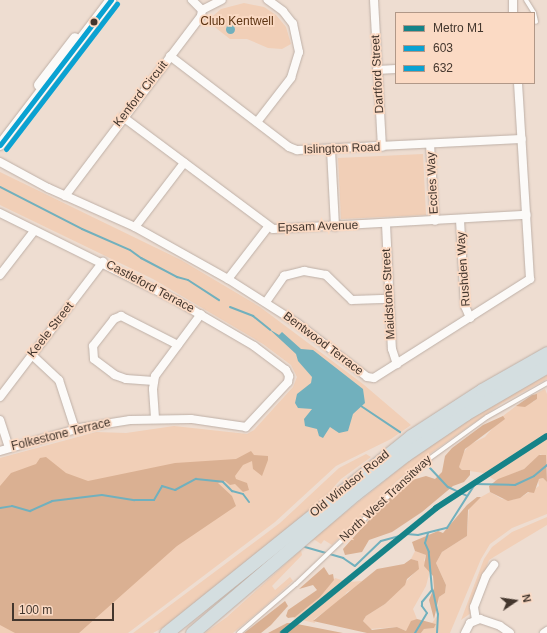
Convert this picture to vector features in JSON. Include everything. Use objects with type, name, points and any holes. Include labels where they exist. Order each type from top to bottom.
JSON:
[{"type":"highway","name":"Old Windsor Road","points":[[166,633],[399,446],[482,390],[547,353]]},
{"type":"highway","name":"Old Windsor Road","points":[[192,633],[355,494],[405,455],[465,414],[547,366]]},
{"type":"street","points":[[0,136],[105,0]]},
{"type":"street","points":[[0,144],[111,0]]},
{"type":"street","points":[[192,0],[202,10],[222,0]]},
{"type":"street","points":[[257,122],[291,78],[298,58],[298,40],[292,24],[283,11],[268,0]]},
{"type":"street","name":"Dartford Street","points":[[374,0],[382,147]]},
{"type":"street","points":[[513,0],[513,12]]},
{"type":"street","name":"Kenford Circuit","points":[[65,196],[123,117],[201,16],[202,10]]},
{"type":"street","name":"Islington Road","points":[[170,56],[294,149],[331,150],[522,140]]},
{"type":"street","points":[[377,70],[395,69]]},
{"type":"street","name":"Bentwood Terrace","points":[[0,162],[65,196],[135,227],[228,279],[266,302],[370,378],[376,377],[530,279],[518,84]]},
{"type":"street","name":"Epsam Avenue","points":[[123,117],[268,227],[278,229],[335,227],[527,215]]},
{"type":"street","name":"Eccles Way","points":[[430,144],[435,221]]},
{"type":"street","points":[[331,150],[335,227]]},
{"type":"street","points":[[135,227],[184,163]]},
{"type":"street","name":"Castleford Terrace","points":[[0,213],[34,231],[103,262],[201,314],[257,349],[286,370],[289,376]]},
{"type":"street","name":"Rushden Way","points":[[460,220],[465,306],[470,318]]},
{"type":"street","name":"Maidstone Street","points":[[386,224],[392,348],[397,364]]},
{"type":"street","points":[[228,279],[268,227]]},
{"type":"street","points":[[0,274],[34,231]]},
{"type":"street","name":"Keele Street","points":[[0,397],[103,262]]},
{"type":"street","points":[[266,302],[284,276],[304,271],[326,276],[352,300],[389,299]]},
{"type":"street","points":[[155,418],[154,382],[158,370],[201,314]]},
{"type":"street","points":[[154,382],[126,379],[115,376],[94,360],[93,346],[114,319],[122,316],[178,345]]},
{"type":"street","points":[[32,356],[59,380],[75,429]]},
{"type":"street","name":"Folkestone Terrace","points":[[0,451],[75,429],[112,422],[155,418],[191,419],[246,427],[288,382],[289,376]]},
{"type":"street","points":[[0,420],[8,448]]},
{"type":"street","points":[[476,620],[474,607],[486,576],[494,565]]},
{"type":"street","points":[[465,633],[468,626],[476,620],[495,624],[510,633]]},
{"type":"lane","points":[[526,0],[533,12]]},
{"type":"lane","points":[[535,18],[536,22]]},
{"type":"lane","name":"North West Transitway","points":[[238,633],[296,584],[401,482],[445,446],[492,414],[547,383]]},
{"type":"green space","name":"Club Kentwell","points":[[244,3],[264,7],[276,15],[286,27],[291,44],[282,49],[268,48],[247,39],[230,39],[207,21],[221,9]]},
{"type":"green space","points":[[423,154],[426,215],[341,219],[338,158]]},
{"type":"green space","points":[[0,172],[181,260],[260,307],[363,384],[411,425],[391,439],[336,466],[275,522],[128,633],[0,633],[0,458],[96,432],[126,433],[174,426],[247,434],[254,430],[293,387],[297,377],[291,365],[263,344],[153,279],[0,205]]},
{"type":"green space","points":[[547,375],[547,379],[501,404],[424,458],[397,481],[332,545],[324,540],[321,544],[315,540],[310,541],[428,446],[471,417]]},
{"type":"green space","points":[[545,389],[547,394],[547,468],[541,454],[524,469],[496,481],[484,473],[462,470],[459,467],[460,458],[469,445],[485,437],[503,416],[516,406],[533,402],[537,399],[535,394]]},
{"type":"green space","points":[[366,454],[371,457],[341,479],[322,500],[164,627],[153,633],[133,633],[280,523],[339,468]]},
{"type":"green space","points":[[543,478],[547,482],[547,514],[512,528],[490,544],[481,559],[450,633],[421,633],[424,629],[434,628],[436,624],[432,623],[437,616],[439,597],[445,593],[446,585],[436,563],[442,552],[467,536],[469,508],[481,497],[490,492],[502,499],[512,500],[523,496],[539,486],[538,480]]},
{"type":"green space","points":[[547,517],[547,525],[489,560],[471,613],[461,620],[484,559],[492,547],[512,532]]},
{"type":"green space","points":[[301,550],[302,555],[272,586],[275,590],[290,577],[293,581],[262,609],[233,633],[205,633],[227,617]]},
{"type":"green space","points":[[415,551],[426,555],[424,560],[430,571],[426,586],[413,609],[417,619],[406,631],[397,627],[370,629],[363,621],[366,616],[385,604],[417,570],[418,561],[411,559]]},
{"type":"green space","points":[[335,578],[348,582],[362,581],[355,588],[347,592],[340,601],[314,619],[315,623],[293,618],[320,597]]},
{"type":"shaded area","points":[[537,394],[537,399],[525,407],[516,406],[532,395]]},
{"type":"shaded area","points":[[503,416],[505,419],[465,449],[459,467],[462,470],[470,470],[470,475],[464,482],[453,486],[422,512],[392,532],[369,540],[362,552],[345,555],[343,549],[389,498],[412,480],[426,476],[435,479],[442,472],[445,456],[452,448],[483,425]]},
{"type":"shaded area","points":[[251,451],[254,455],[268,456],[268,460],[262,476],[253,469],[252,461],[243,465],[235,476],[236,479],[247,483],[249,490],[243,492],[235,484],[230,485],[225,481],[218,483],[232,496],[236,506],[177,546],[79,633],[15,633],[0,625],[0,486],[11,473],[36,464],[40,458],[46,457],[66,473],[88,481],[175,463],[236,459]]},
{"type":"shaded area","points":[[539,455],[546,455],[547,482],[543,478],[539,479],[534,493],[528,492],[520,498],[508,501],[490,492],[489,486],[498,479],[524,469]]},
{"type":"shaded area","points":[[477,497],[481,497],[468,510],[467,536],[442,552],[436,563],[446,585],[445,593],[439,597],[434,619],[429,600],[434,588],[433,576],[424,566],[426,555],[415,551],[412,542],[438,531],[443,533],[467,505]]},
{"type":"shaded area","points":[[411,559],[418,561],[419,569],[407,579],[405,585],[385,604],[366,616],[363,621],[372,630],[397,627],[406,631],[411,621],[417,619],[436,624],[434,628],[424,629],[421,633],[367,633],[313,621],[377,569],[404,564]]},
{"type":"shaded area","points":[[324,567],[329,575],[333,574],[334,580],[320,597],[295,617],[288,618],[286,616],[288,610],[317,590],[313,585],[299,589]]},
{"type":"shaded area","points":[[285,601],[288,606],[271,625],[261,633],[244,633]]},
{"type":"shaded area","points":[[287,623],[292,623],[343,633],[268,633]]},
{"type":"water","points":[[230,24],[235,29],[230,34],[225,29]]},
{"type":"water","points":[[269,329],[279,335],[282,332],[301,349],[313,350],[363,389],[365,403],[353,414],[348,431],[339,433],[330,427],[323,438],[319,436],[317,429],[305,426],[304,419],[312,409],[298,408],[295,403],[297,394],[311,383],[312,377],[298,361],[296,354]]},
{"type":"waterway","points":[[0,187],[82,229],[130,250],[141,258],[177,277],[188,280],[219,300]]},
{"type":"waterway","points":[[230,307],[253,316],[270,330]]},
{"type":"waterway","points":[[361,406],[400,432]]},
{"type":"waterway","points":[[305,547],[343,558],[355,566],[381,541],[407,534],[418,535],[447,528],[475,484],[515,485],[534,476],[547,465]]},
{"type":"waterway","points":[[430,468],[448,487],[467,496]]},
{"type":"waterway","points":[[0,508],[12,506],[30,511],[52,501],[102,495],[135,500],[154,500],[162,486],[175,490],[196,479],[223,482],[232,491],[243,494],[249,502]]},
{"type":"waterway","points":[[415,633],[427,613],[422,606],[422,602],[432,590],[429,552],[425,543],[428,533]]},
{"type":"waterway","points":[[433,591],[438,614],[437,633]]},
{"type":"metro line","name":"M1","points":[[283,633],[436,508],[547,436]]},
{"type":"transit line","name":"603","points":[[0,145],[111,0]]},
{"type":"transit line","name":"632","points":[[6,149],[117,4]]}]
